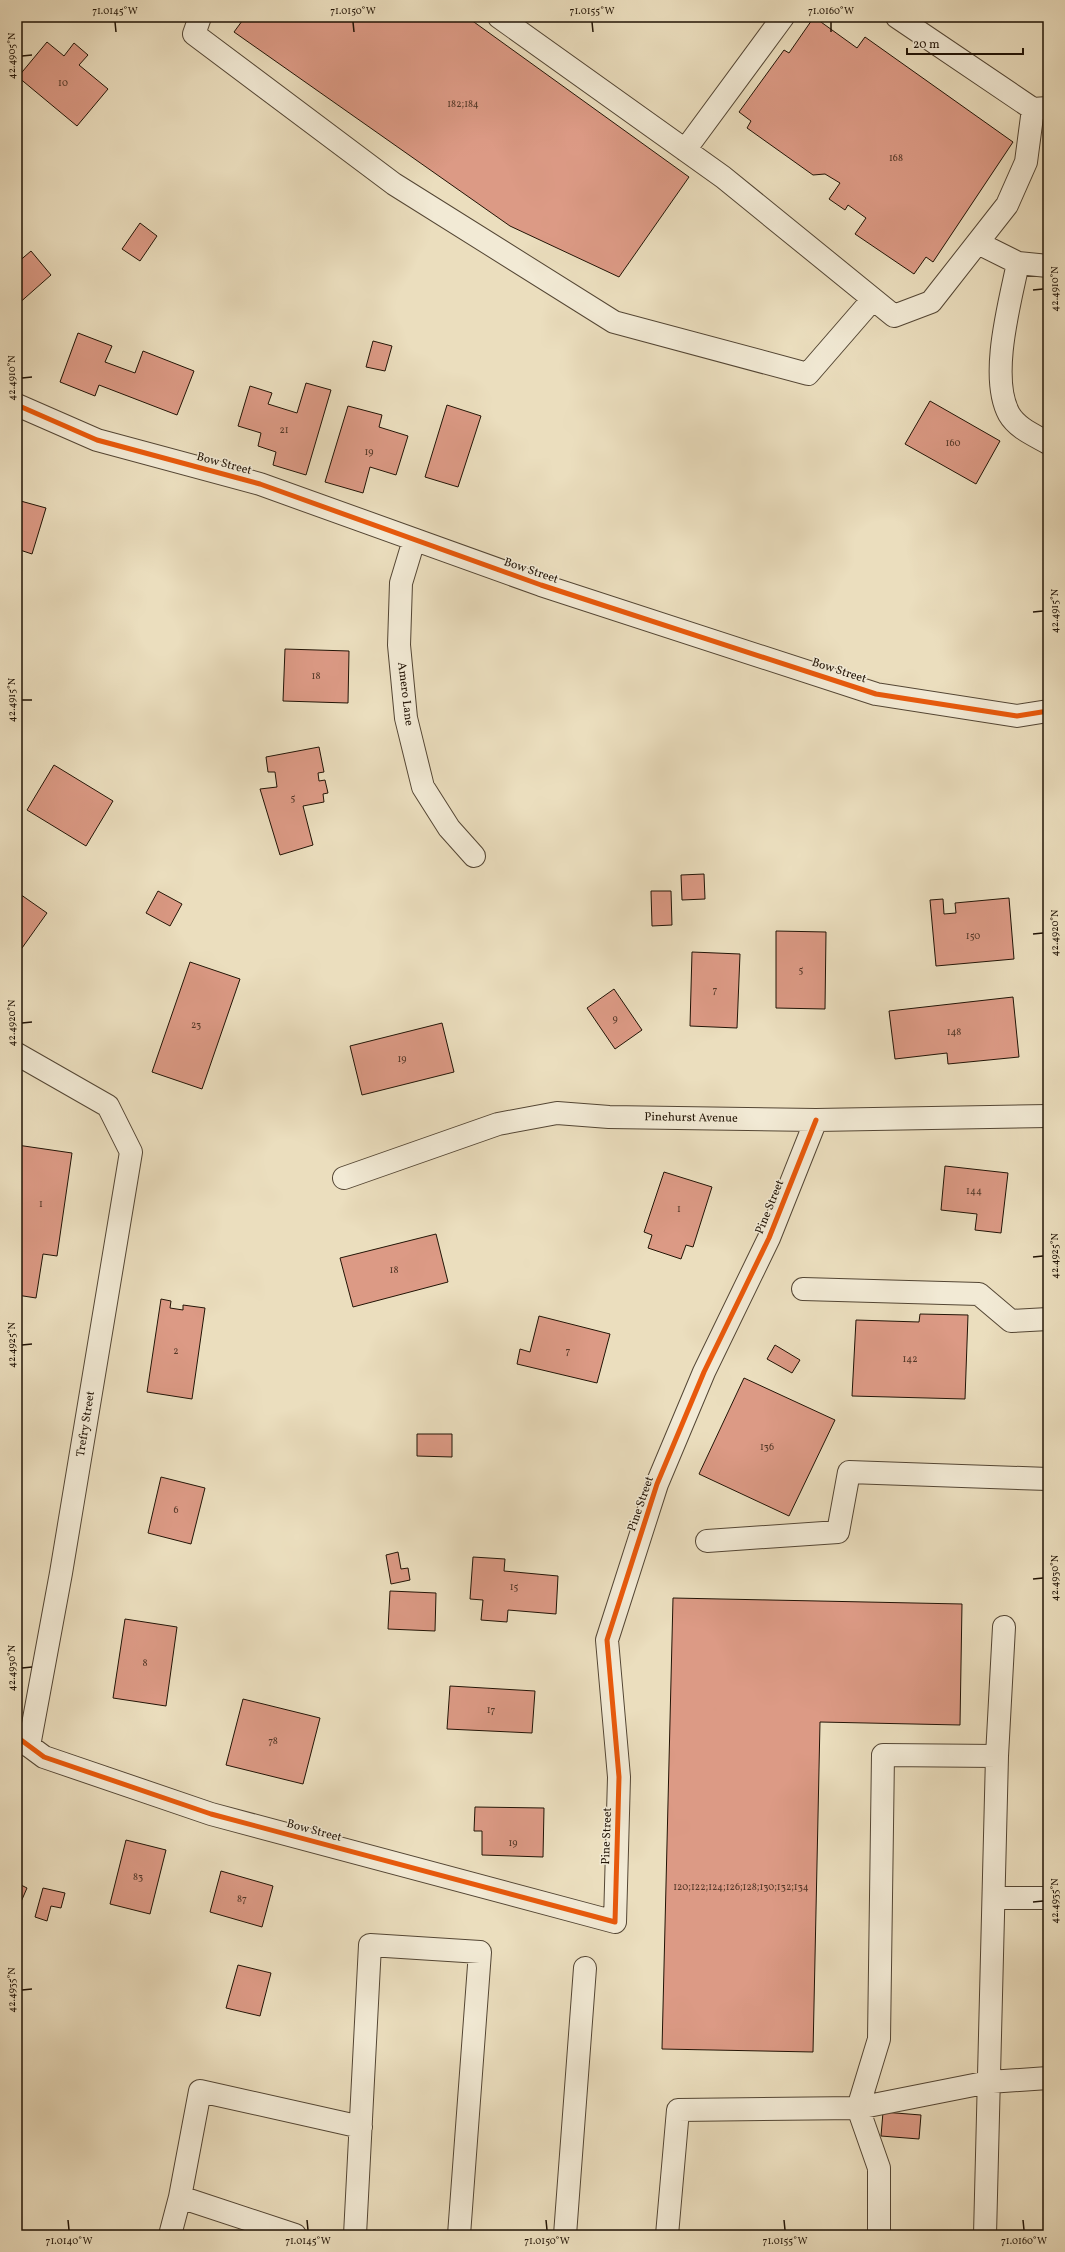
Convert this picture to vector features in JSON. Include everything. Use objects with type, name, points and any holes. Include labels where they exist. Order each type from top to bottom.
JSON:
[{"type":"street","points":[[200,17],[194,34],[394,184],[614,322],[808,374],[873,299]]},
{"type":"street","points":[[499,17],[723,177],[894,316],[931,302],[1006,205],[1026,162],[1041,109],[897,17]]},
{"type":"street","points":[[685,150],[783,17]]},
{"type":"street","points":[[978,243],[1018,263],[1048,266]]},
{"type":"street","points":[[1018,263],[1001,346],[1002,393],[1009,414],[1023,429],[1048,443]]},
{"type":"street","name":"Bow Street","points":[[17,405],[97,440],[260,484],[541,585],[876,694],[1017,716],[1048,711]]},
{"type":"street","name":"Amero Lane","points":[[414,540],[401,590],[399,645],[406,718],[423,787],[449,828],[474,856]]},
{"type":"street","name":"Trefry Street","points":[[17,1054],[108,1106],[131,1152],[61,1573],[23,1741]]},
{"type":"street","name":"Pinehurst Avenue","points":[[344,1178],[498,1124],[557,1113],[609,1117],[816,1120],[1048,1116]]},
{"type":"street","name":"Pine Street","points":[[615,1922],[619,1777],[607,1640],[657,1484],[704,1372],[769,1238],[816,1120]]},
{"type":"street","points":[[803,1288],[979,1294],[1012,1321],[1048,1319]]},
{"type":"street","points":[[707,1541],[838,1532],[849,1472],[1048,1479]]},
{"type":"street","points":[[985,2235],[997,1756],[1004,1627]]},
{"type":"street","name":"Bow Street","points":[[23,1741],[44,1757],[211,1814],[615,1922]]},
{"type":"street","points":[[879,2235],[879,2168],[858,2108],[879,2039],[883,1755],[997,1756]]},
{"type":"street","points":[[994,1898],[1048,1898]]},
{"type":"street","points":[[355,2235],[370,1946],[480,1952],[459,2235]]},
{"type":"street","points":[[565,2235],[585,1968]]},
{"type":"street","points":[[667,2235],[678,2110],[858,2108],[989,2082],[1048,2078]]},
{"type":"street","points":[[170,2235],[180,2197],[200,2091],[360,2128]]},
{"type":"street","points":[[180,2197],[295,2235]]},
{"type":"building","points":[[245,17],[467,17],[689,177],[619,277],[510,226],[234,32]]},
{"type":"building","points":[[814,17],[857,48],[865,37],[1013,142],[933,262],[926,257],[914,274],[855,234],[866,218],[848,205],[845,210],[829,199],[840,183],[825,174],[813,175],[747,128],[751,121],[739,112],[784,50],[789,53]]},
{"type":"building","points":[[47,42],[64,56],[74,43],[88,55],[79,65],[108,89],[77,126],[18,77]]},
{"type":"building","points":[[140,223],[157,236],[140,261],[122,249]]},
{"type":"building","points":[[31,251],[51,275],[17,305],[17,263]]},
{"type":"building","points":[[78,333],[112,346],[105,362],[135,373],[143,351],[194,371],[177,415],[99,385],[95,396],[60,382]]},
{"type":"building","points":[[373,341],[392,346],[385,371],[366,367]]},
{"type":"building","points":[[306,383],[331,390],[306,475],[273,465],[276,452],[258,446],[261,433],[238,426],[250,386],[272,393],[268,404],[297,413]]},
{"type":"building","points":[[930,401],[1000,441],[976,484],[905,444]]},
{"type":"building","points":[[447,405],[481,416],[458,487],[425,477]]},
{"type":"building","points":[[348,406],[382,415],[379,427],[408,436],[396,475],[370,467],[363,493],[325,482]]},
{"type":"building","points":[[17,500],[46,508],[32,554],[17,549]]},
{"type":"building","points":[[285,649],[349,651],[348,703],[283,701]]},
{"type":"building","points":[[319,747],[324,772],[318,773],[319,781],[325,780],[328,793],[323,794],[324,802],[303,806],[313,845],[280,855],[260,789],[277,787],[275,772],[268,772],[266,757]]},
{"type":"building","points":[[54,765],[113,801],[86,846],[27,810]]},
{"type":"building","points":[[704,874],[705,899],[682,900],[681,875]]},
{"type":"building","points":[[158,891],[182,904],[170,926],[146,913]]},
{"type":"building","points":[[651,891],[671,891],[672,925],[652,926]]},
{"type":"building","points":[[17,892],[47,913],[17,955]]},
{"type":"building","points":[[1009,898],[1014,959],[936,966],[930,900],[943,899],[944,914],[956,913],[955,903]]},
{"type":"building","points":[[776,931],[826,932],[825,1009],[776,1008]]},
{"type":"building","points":[[692,952],[740,954],[737,1028],[690,1026]]},
{"type":"building","points":[[190,962],[240,979],[202,1089],[152,1072]]},
{"type":"building","points":[[614,989],[642,1030],[615,1049],[587,1008]]},
{"type":"building","points":[[1013,997],[1019,1057],[948,1064],[947,1053],[895,1059],[889,1011]]},
{"type":"building","points":[[442,1023],[454,1072],[362,1095],[350,1046]]},
{"type":"building","points":[[17,1145],[72,1153],[57,1256],[43,1254],[36,1298],[17,1295]]},
{"type":"building","points":[[945,1166],[1008,1173],[1001,1233],[975,1230],[977,1214],[941,1210]]},
{"type":"building","points":[[664,1172],[712,1187],[693,1247],[686,1245],[681,1259],[648,1248],[652,1235],[644,1232]]},
{"type":"building","points":[[436,1234],[448,1282],[353,1307],[340,1258]]},
{"type":"building","points":[[161,1299],[171,1301],[170,1308],[183,1310],[183,1305],[205,1308],[192,1399],[147,1392]]},
{"type":"building","points":[[920,1314],[968,1315],[965,1399],[852,1396],[856,1320],[919,1322]]},
{"type":"building","points":[[539,1316],[610,1334],[597,1383],[517,1364],[520,1349],[530,1352]]},
{"type":"building","points":[[775,1345],[800,1360],[792,1373],[767,1359]]},
{"type":"building","points":[[744,1378],[835,1420],[789,1516],[699,1474]]},
{"type":"building","points":[[417,1434],[452,1434],[452,1457],[417,1456]]},
{"type":"building","points":[[161,1477],[205,1488],[191,1544],[148,1533]]},
{"type":"building","points":[[398,1552],[401,1569],[408,1568],[410,1580],[391,1584],[386,1555]]},
{"type":"building","points":[[473,1557],[505,1559],[504,1571],[558,1576],[556,1614],[508,1610],[507,1622],[481,1620],[483,1600],[470,1599]]},
{"type":"building","points":[[390,1591],[436,1593],[435,1631],[388,1629]]},
{"type":"building","points":[[673,1598],[962,1604],[960,1725],[820,1722],[813,2052],[662,2049]]},
{"type":"building","points":[[125,1619],[177,1627],[166,1706],[113,1698]]},
{"type":"building","points":[[450,1686],[535,1691],[532,1733],[447,1729]]},
{"type":"building","points":[[243,1699],[320,1718],[303,1784],[226,1765]]},
{"type":"building","points":[[475,1807],[544,1808],[543,1857],[482,1855],[482,1831],[474,1831]]},
{"type":"building","points":[[126,1840],[166,1850],[150,1914],[110,1904]]},
{"type":"building","points":[[221,1871],[273,1886],[262,1927],[210,1912]]},
{"type":"building","points":[[17,1883],[27,1888],[17,1911]]},
{"type":"building","points":[[43,1888],[65,1893],[61,1908],[51,1906],[47,1921],[35,1917]]},
{"type":"building","points":[[238,1965],[271,1973],[260,2016],[226,2008]]},
{"type":"building","points":[[883,2112],[921,2115],[919,2139],[881,2136]]},
{"type":"cycle path","points":[[17,405],[97,440],[260,484],[541,585],[876,694],[1017,716],[1048,711]]},
{"type":"cycle path","points":[[17,1737],[44,1757],[211,1814],[615,1922],[619,1777],[607,1640],[657,1484],[704,1372],[769,1238],[816,1120]]}]
